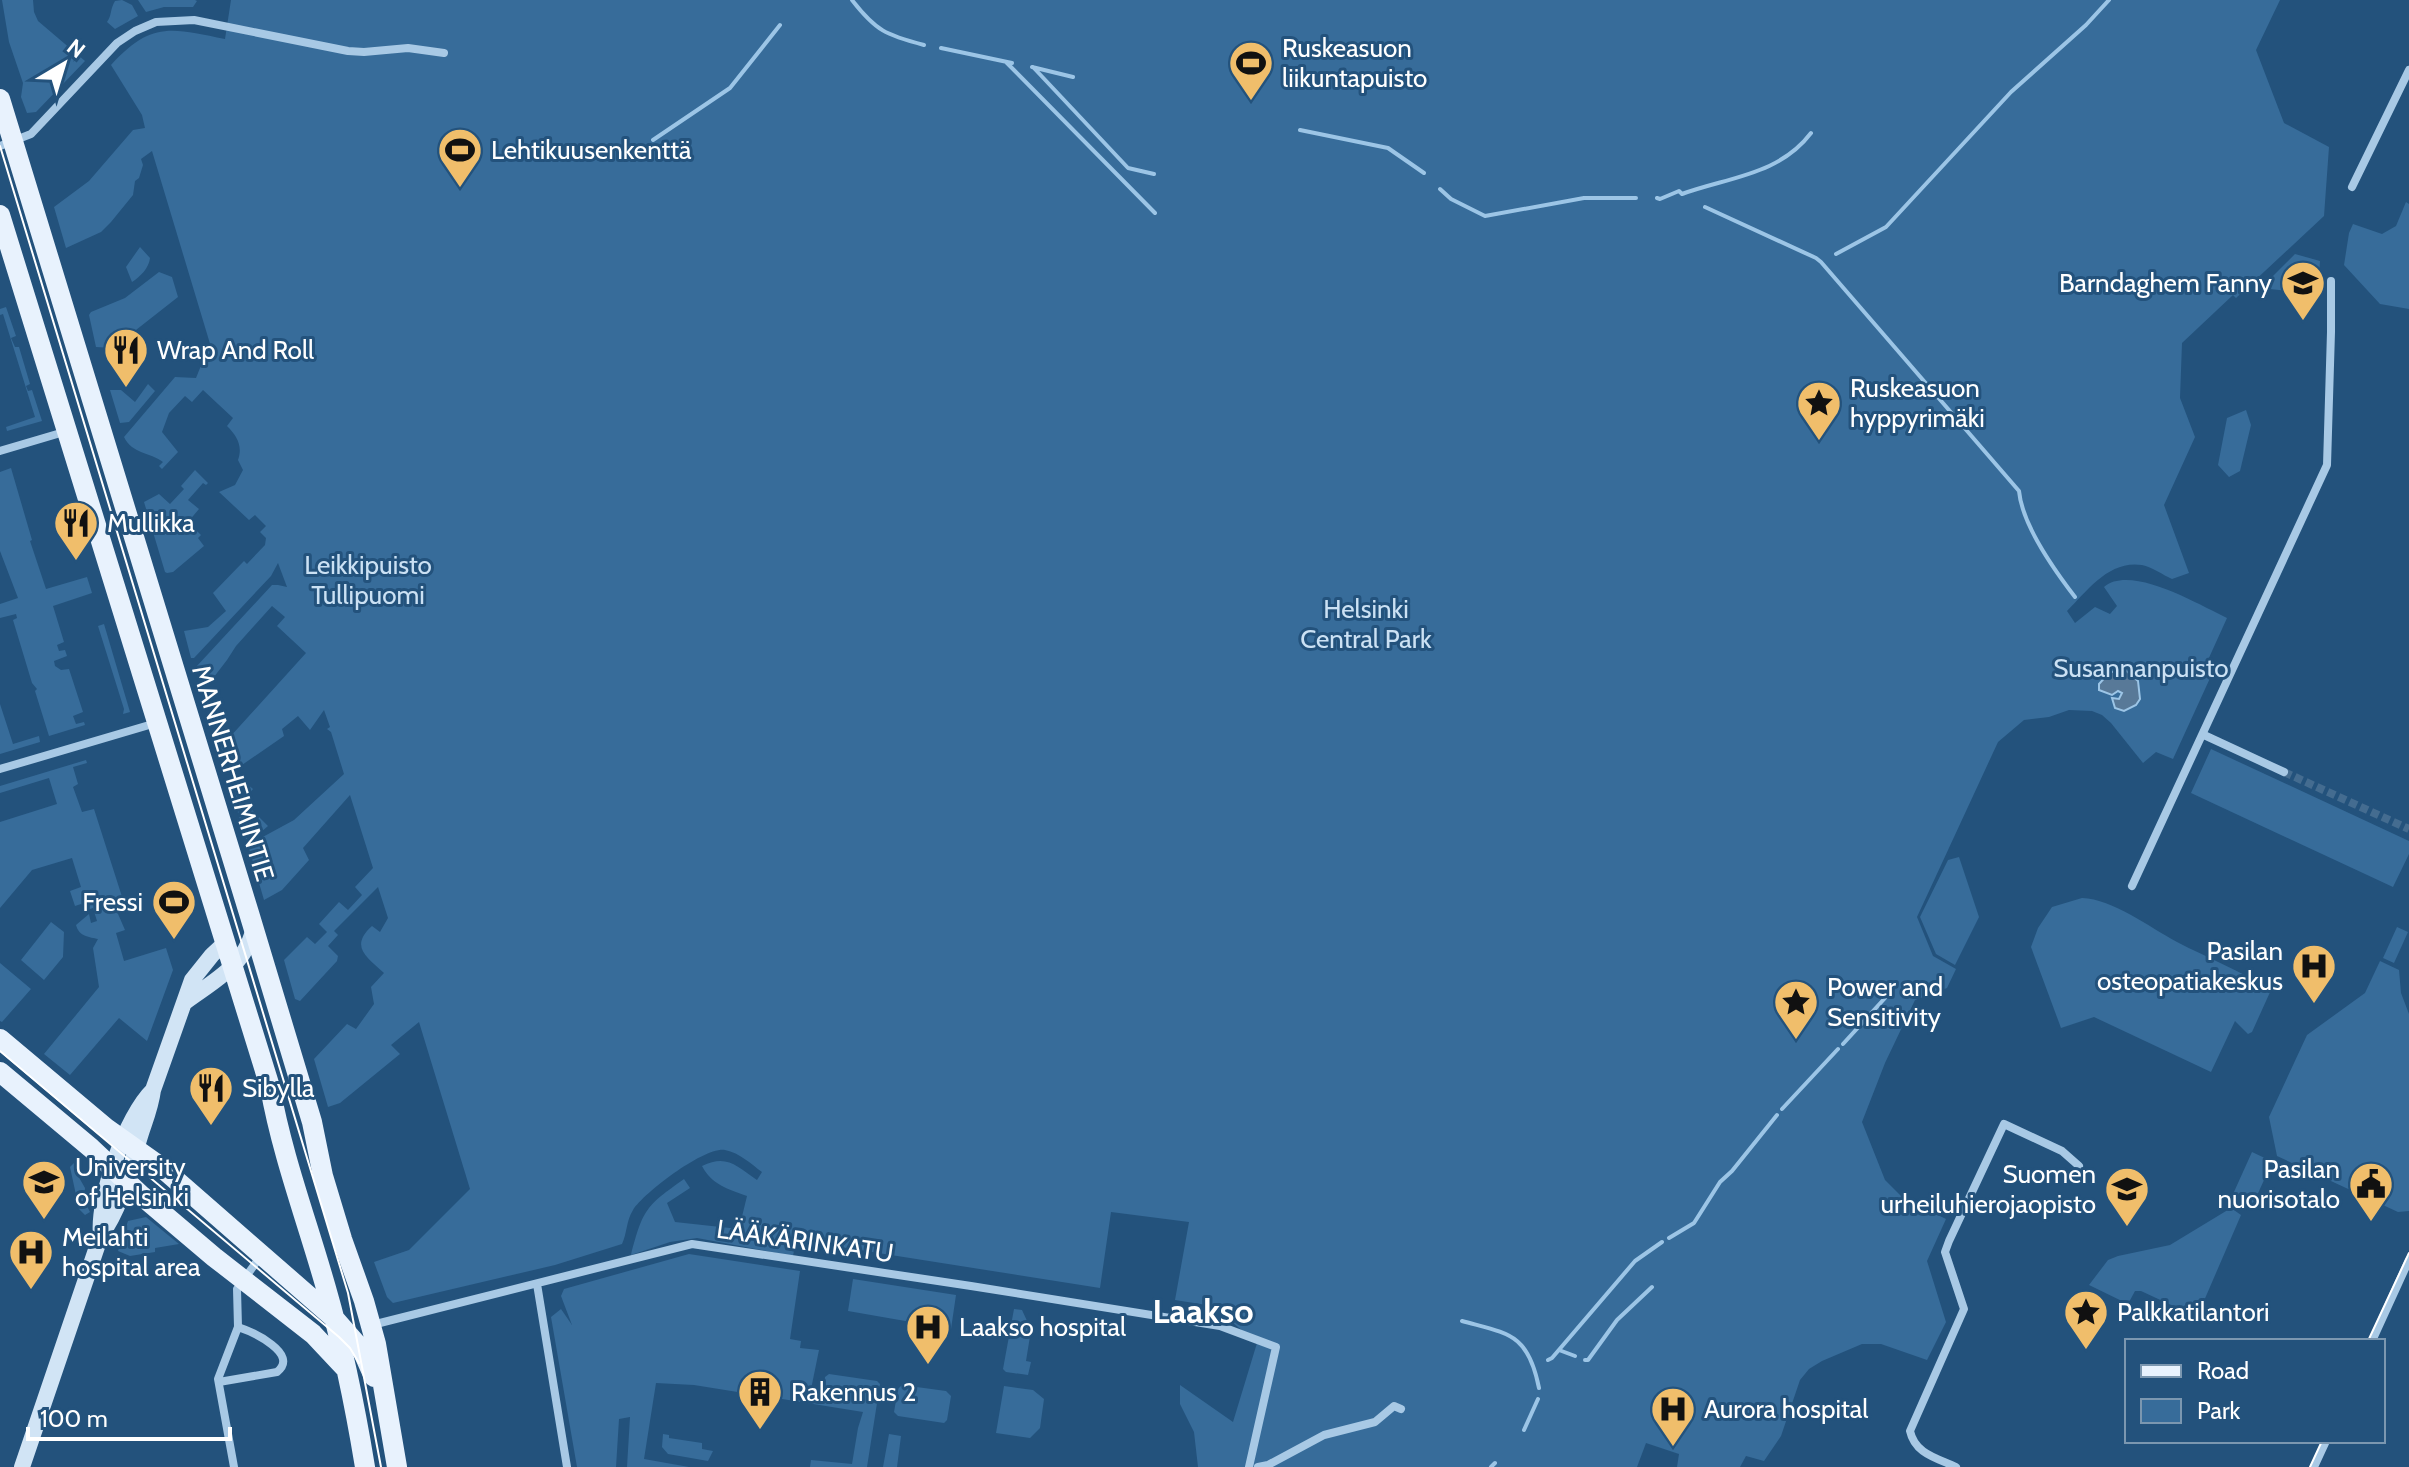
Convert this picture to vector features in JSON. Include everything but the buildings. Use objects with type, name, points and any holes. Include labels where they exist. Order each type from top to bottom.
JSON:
[{"type":"main road","name":"MANNERHEIMINTIE","points":[[0,99],[7,144],[162,625],[312,1122],[323,1176],[345,1250],[371,1325],[397,1467]]},
{"type":"main road","points":[[0,215],[270,1087],[279,1131],[349,1374],[365,1467]]},
{"type":"main road","points":[[184,1004],[234,967],[249,948],[253,932]]},
{"type":"main road","points":[[22,1467],[101,1235],[116,1209],[120,1174],[129,1146],[151,1107],[153,1090],[192,980],[226,942]]},
{"type":"main road","points":[[0,1039],[129,1146],[151,1159],[334,1318],[362,1350],[385,1402]]},
{"type":"main road","points":[[0,1072],[242,1280],[324,1344],[349,1374]]},
{"type":"street","points":[[7,144],[31,134],[117,43],[156,22],[194,20],[348,51],[408,48],[444,53]]},
{"type":"street","points":[[2352,187],[2409,70]]},
{"type":"street","points":[[2132,886],[2327,465],[2331,281]]},
{"type":"street","points":[[0,451],[66,431]]},
{"type":"street","points":[[0,769],[157,723]]},
{"type":"street","points":[[2204,735],[2284,772]]},
{"type":"street","points":[[1956,1467],[1920,1450],[1910,1431],[1964,1309],[1945,1252],[2004,1124],[2062,1151],[2079,1166]]},
{"type":"street","name":"LÄÄKÄRINKATU","points":[[371,1325],[692,1244],[1220,1326],[1276,1347],[1249,1467]]},
{"type":"street","points":[[234,1467],[219,1374],[238,1327],[237,1289],[261,1256]]},
{"type":"street","points":[[2373,1339],[2409,1260]]},
{"type":"street","points":[[537,1284],[567,1467]]},
{"type":"street","points":[[219,1382],[277,1372],[283,1368],[281,1353],[259,1336],[238,1327]]},
{"type":"street","points":[[1258,1467],[1268,1465],[1324,1435],[1375,1422],[1394,1406],[1401,1409]]},
{"type":"street","points":[[2314,1467],[2325,1443]]},
{"type":"green space","points":[[2,0],[33,0],[38,21],[85,61],[36,112],[27,113],[21,97],[23,83],[9,42]]},
{"type":"green space","points":[[122,0],[132,5],[138,16],[115,29],[107,22],[115,1]]},
{"type":"green space","points":[[138,0],[197,1],[193,7],[164,7],[146,12]]},
{"type":"green space","name":"Helsinki Central Park","points":[[231,0],[2280,0],[2256,50],[2284,123],[2329,147],[2324,216],[2236,298],[2233,295],[2182,343],[2180,398],[2195,437],[2164,505],[2189,573],[2172,579],[2142,565],[2119,567],[2100,578],[2067,611],[2075,623],[2095,607],[2110,614],[2117,606],[2104,587],[2116,581],[2147,583],[2183,596],[2227,618],[2203,671],[2211,676],[2173,759],[2156,752],[2143,763],[2111,723],[2092,711],[2069,710],[2049,717],[2024,720],[1998,742],[1917,917],[1933,956],[1956,969],[1947,988],[1915,1000],[1885,1063],[1862,1122],[1885,1180],[1903,1198],[1946,1219],[1927,1261],[1946,1322],[1927,1360],[1881,1344],[1862,1344],[1822,1361],[1809,1369],[1800,1380],[1781,1436],[1764,1461],[1746,1456],[1740,1467],[1677,1467],[1679,1454],[1646,1443],[1637,1467],[1198,1467],[1194,1432],[1180,1404],[1180,1385],[1233,1422],[1257,1343],[1213,1306],[1175,1300],[1189,1222],[1111,1212],[1100,1288],[796,1240],[793,1256],[697,1238],[670,1242],[631,1255],[648,1210],[684,1179],[690,1188],[667,1203],[675,1222],[739,1229],[747,1196],[716,1182],[702,1166],[725,1161],[757,1180],[762,1172],[740,1156],[725,1150],[690,1163],[649,1193],[633,1210],[622,1244],[555,1265],[393,1303],[387,1297],[374,1262],[409,1250],[470,1189],[419,1022],[391,1045],[400,1054],[340,1103],[328,1107],[314,1059],[347,1024],[356,1029],[374,1004],[371,987],[384,973],[367,957],[361,946],[365,933],[372,926],[380,932],[388,918],[378,887],[334,931],[338,935],[328,946],[338,956],[337,961],[300,1001],[295,999],[284,960],[307,937],[315,944],[327,932],[319,924],[339,902],[348,910],[362,895],[355,887],[373,868],[350,795],[303,848],[309,860],[282,890],[264,900],[248,845],[294,820],[344,774],[331,732],[327,729],[330,727],[324,710],[310,730],[298,716],[282,729],[284,736],[226,773],[219,749],[306,653],[277,626],[285,617],[272,606],[236,646],[207,686],[200,683],[196,667],[272,585],[287,587],[278,563],[271,576],[191,658],[184,631],[208,627],[226,611],[213,593],[244,561],[247,564],[265,545],[266,538],[260,532],[266,526],[255,515],[249,520],[219,492],[235,485],[243,470],[238,460],[236,437],[227,426],[233,418],[203,390],[192,402],[185,396],[169,413],[162,432],[178,452],[162,469],[159,466],[163,462],[136,450],[124,437],[175,377],[196,378],[211,347],[152,151],[141,159],[143,165],[135,181],[133,195],[101,232],[66,248],[54,207],[89,181],[133,130],[145,128],[142,115],[111,65],[138,41],[163,31],[190,32],[225,39]]},
{"type":"green space","points":[[2406,202],[2409,204],[2409,309],[2380,304],[2344,265],[2353,224],[2382,234],[2396,226]]},
{"type":"green space","points":[[140,247],[150,258],[144,272],[132,282],[126,267]]},
{"type":"green space","points":[[2295,254],[2320,261],[2318,294],[2270,289],[2267,282]]},
{"type":"green space","points":[[159,272],[172,277],[178,297],[113,348],[96,347],[89,315],[91,312],[125,298]]},
{"type":"green space","points":[[6,307],[16,336],[11,338],[15,347],[19,347],[30,384],[26,386],[28,391],[32,390],[42,421],[7,431],[6,427],[35,417],[3,314],[0,315],[0,309]]},
{"type":"green space","points":[[148,384],[155,391],[129,422],[120,423],[110,390],[121,390],[135,402]]},
{"type":"green space","points":[[2246,410],[2251,425],[2240,471],[2229,477],[2218,465],[2227,418]]},
{"type":"green space","points":[[11,468],[46,589],[87,577],[92,593],[53,606],[64,642],[57,645],[59,651],[65,650],[67,656],[54,661],[55,666],[61,670],[69,669],[83,712],[73,716],[76,724],[84,722],[85,725],[49,736],[35,691],[37,689],[32,683],[13,620],[17,618],[16,614],[0,618],[0,604],[18,598],[0,551],[0,472]]},
{"type":"green space","points":[[195,470],[208,483],[203,483],[188,500],[199,509],[188,522],[201,535],[198,538],[204,546],[173,572],[167,573],[144,502],[159,494],[170,504]]},
{"type":"green space","points":[[104,624],[130,712],[123,714],[98,626]]},
{"type":"green space","points":[[0,704],[13,744],[39,736],[40,742],[0,754]]},
{"type":"green space","points":[[2211,749],[2409,841],[2409,854],[2393,887],[2191,793]]},
{"type":"green space","points":[[86,760],[87,763],[73,767],[78,784],[73,787],[82,812],[94,809],[124,903],[115,907],[125,930],[116,933],[124,961],[166,948],[173,970],[147,1041],[119,1018],[70,1075],[44,1054],[99,987],[93,948],[98,939],[82,934],[76,925],[89,914],[91,923],[97,921],[93,908],[87,910],[81,904],[75,906],[70,891],[81,887],[72,858],[32,870],[0,908],[0,822],[57,804],[49,778],[0,793],[0,786]]},
{"type":"green space","points":[[239,777],[253,789],[243,801],[268,826],[246,839],[229,783]]},
{"type":"green space","points":[[1959,857],[1979,917],[1955,965],[1936,954],[1920,917],[1948,860]]},
{"type":"green space","points":[[2082,898],[2118,908],[2271,990],[2252,1032],[2248,1034],[2235,1021],[2211,1072],[2094,1017],[2061,1028],[2031,947],[2038,928],[2052,907]]},
{"type":"green space","points":[[51,922],[64,932],[63,957],[44,980],[21,960]]},
{"type":"green space","points":[[2397,927],[2408,932],[2394,963],[2383,958]]},
{"type":"green space","points":[[2380,961],[2399,970],[2401,993],[2409,1014],[2409,1211],[2398,1212],[2277,1156],[2269,1117],[2307,1035],[2365,993]]},
{"type":"green space","points":[[0,963],[31,989],[2,1022],[0,1021]]},
{"type":"green space","points":[[2252,1152],[2269,1160],[2270,1167],[2254,1202],[2248,1205],[2229,1203]]},
{"type":"green space","points":[[74,1163],[85,1188],[84,1200],[90,1212],[85,1215],[79,1209],[70,1167]]},
{"type":"green space","points":[[2231,1208],[2241,1215],[2197,1317],[2141,1291],[2135,1291],[2128,1304],[2089,1285],[2108,1260],[2170,1245]]},
{"type":"green space","points":[[146,1217],[179,1244],[130,1256],[118,1251],[128,1221]]},
{"type":"green space","points":[[689,1254],[800,1271],[790,1339],[801,1341],[800,1348],[819,1350],[809,1399],[821,1400],[825,1377],[829,1374],[880,1384],[867,1467],[810,1467],[811,1460],[852,1464],[863,1412],[694,1385],[656,1383],[644,1459],[689,1467],[627,1467],[630,1417],[619,1419],[616,1467],[577,1467],[551,1317],[561,1309],[572,1325],[561,1296],[564,1289]]},
{"type":"green space","points":[[853,1279],[956,1295],[951,1329],[848,1311]]},
{"type":"green space","points":[[1014,1309],[1022,1310],[1028,1323],[1032,1324],[1026,1361],[1031,1362],[1028,1375],[1003,1369]]},
{"type":"green space","points":[[902,1385],[946,1391],[951,1396],[947,1420],[944,1423],[898,1416],[894,1412],[898,1389]]},
{"type":"green space","points":[[1004,1386],[1033,1390],[1044,1399],[1040,1428],[1030,1438],[996,1433]]},
{"type":"green space","points":[[663,1434],[669,1435],[669,1438],[702,1443],[702,1449],[713,1451],[708,1461],[668,1454],[662,1447]]},
{"type":"green space","points":[[889,1434],[901,1436],[897,1467],[883,1467]]},
{"type":"shaded area","points":[[2123,668],[2138,681],[2140,699],[2124,711],[2115,708],[2112,698],[2119,699],[2122,693],[2118,691],[2112,695],[2099,690],[2099,684],[2109,673]]},
{"type":"waterway","points":[[852,0],[868,19],[883,30],[924,45]]},
{"type":"waterway","points":[[1836,254],[1886,227],[2011,92],[2086,25],[2109,0]]},
{"type":"waterway","points":[[653,140],[730,88],[780,25]]},
{"type":"waterway","points":[[941,48],[1012,63]]},
{"type":"waterway","points":[[1006,62],[1155,213]]},
{"type":"waterway","points":[[1032,67],[1073,77]]},
{"type":"waterway","points":[[1033,67],[1128,168],[1154,174]]},
{"type":"waterway","points":[[1300,130],[1388,148],[1424,173]]},
{"type":"waterway","points":[[1657,198],[1679,191],[1682,194],[1769,166],[1784,158],[1811,133]]},
{"type":"waterway","points":[[1440,189],[1451,199],[1485,216],[1584,198],[1636,198]]},
{"type":"waterway","points":[[1705,207],[1821,262],[2019,491],[2033,532],[2075,597]]},
{"type":"waterway","points":[[1843,1044],[1885,998]]},
{"type":"waterway","points":[[1782,1109],[1838,1049]]},
{"type":"waterway","points":[[1669,1238],[1694,1223],[1720,1182],[1777,1115]]},
{"type":"waterway","points":[[1548,1360],[1635,1261],[1662,1242]]},
{"type":"waterway","points":[[1585,1360],[1617,1320],[1652,1287]]},
{"type":"waterway","points":[[1462,1321],[1514,1339],[1529,1356],[1539,1388]]},
{"type":"waterway","points":[[1559,1350],[1575,1356]]},
{"type":"waterway","points":[[1524,1430],[1538,1399]]},
{"type":"waterway","points":[[1491,1467],[1495,1463]]},
{"type":"tunnel","points":[[2284,772],[2409,829]]},
{"type":"tram line","points":[[0,146],[348,1293],[381,1467]]},
{"type":"tram line","points":[[0,1051],[339,1337],[359,1363]]},
{"type":"tram line","points":[[2369,1339],[2409,1253]]},
{"type":"tram line","points":[[2310,1467],[2321,1443]]},
{"type":"place","name":"Ruskeasuon liikuntapuisto","points":[[1251,102]]},
{"type":"place","name":"Lehtikuusenkenttä","points":[[460,189]]},
{"type":"place","name":"Barndaghem Fanny","points":[[2303,322]]},
{"type":"place","name":"Wrap And Roll","points":[[126,389]]},
{"type":"place","name":"Ruskeasuon hyppyrimäki","points":[[1819,442]]},
{"type":"place","name":"Mullikka","points":[[76,562]]},
{"type":"place","name":"Fressi","points":[[174,941]]},
{"type":"place","name":"Pasilan osteopatiakeskus","points":[[2314,1005]]},
{"type":"place","name":"Power and Sensitivity","points":[[1796,1041]]},
{"type":"place","name":"Sibylla","points":[[211,1127]]},
{"type":"place","name":"University of Helsinki","points":[[44,1221]]},
{"type":"place","name":"Pasilan nuorisotalo","points":[[2371,1223]]},
{"type":"place","name":"Suomen urheiluhierojaopisto","points":[[2127,1228]]},
{"type":"place","name":"Meilahti hospital area","points":[[31,1291]]},
{"type":"place","name":"Palkkatilantori","points":[[2086,1351]]},
{"type":"place","name":"Laakso hospital","points":[[928,1366]]},
{"type":"place","name":"Rakennus 2","points":[[760,1431]]},
{"type":"place","name":"Aurora hospital","points":[[1673,1448]]},
{"type":"district","name":"Laakso","points":[[1203,1311]]},
{"type":"park label","name":"Leikkipuisto Tullipuomi","points":[[368,580]]},
{"type":"park label","name":"Susannanpuisto","points":[[2141,668]]}]
